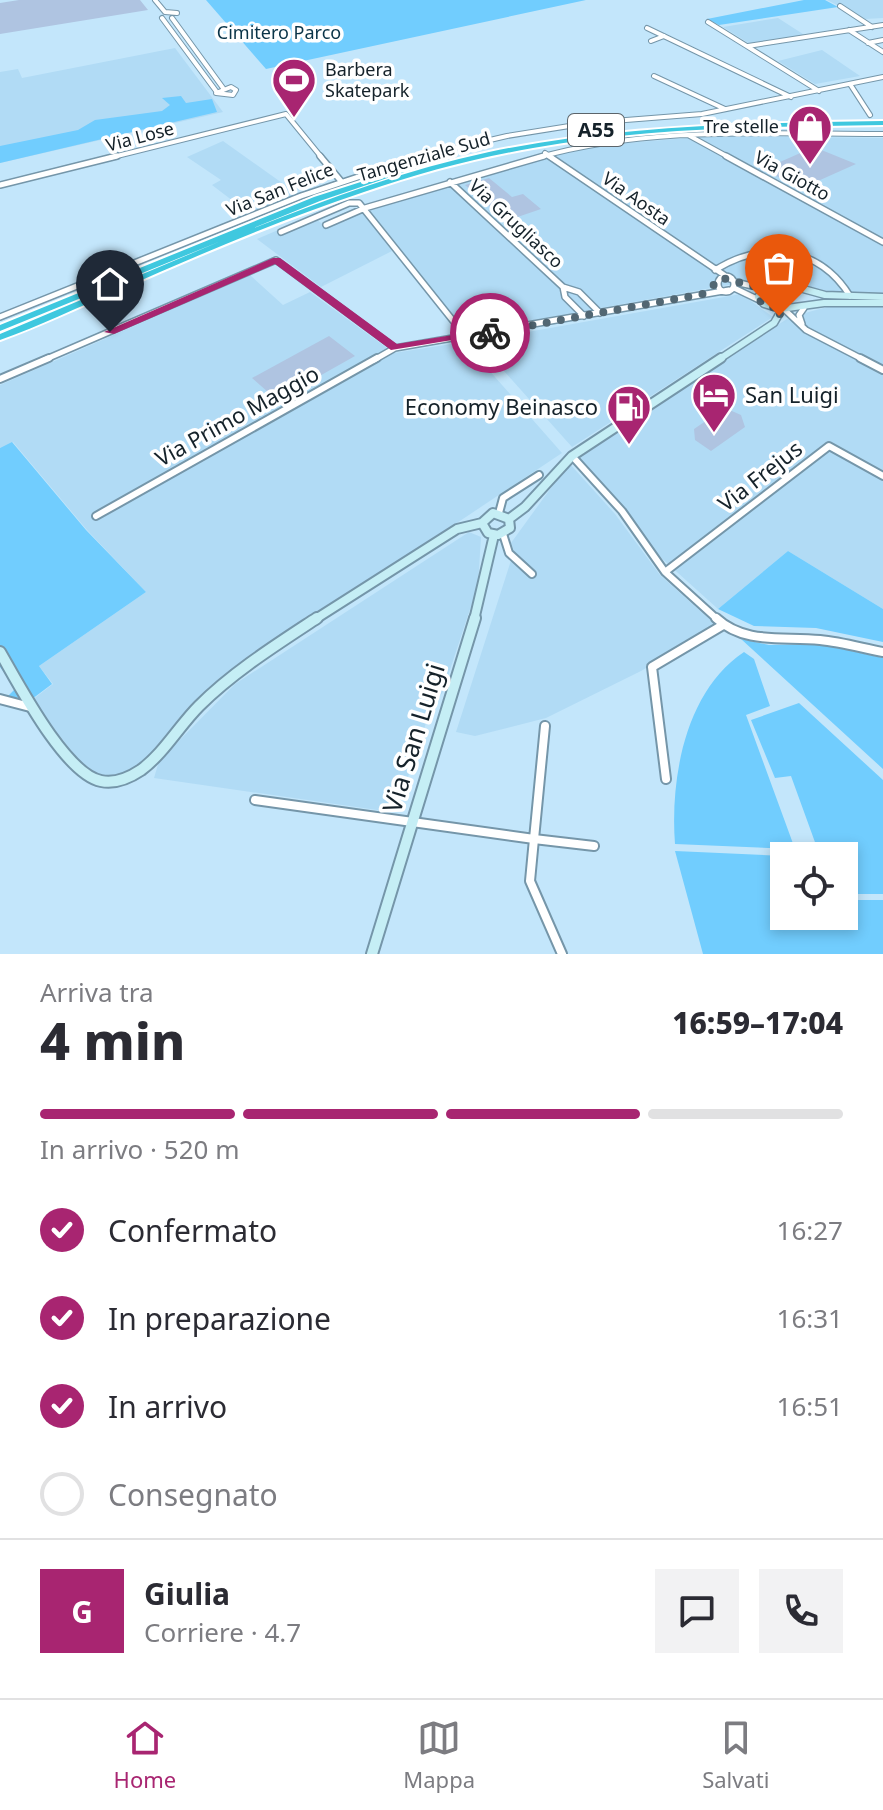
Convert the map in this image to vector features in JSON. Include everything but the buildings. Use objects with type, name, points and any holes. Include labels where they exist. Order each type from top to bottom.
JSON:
[{"type":"highway","name":"Tangenziale Sud","points":[[0,328],[330,194],[458,155],[551,136],[646,124],[881,123]]},
{"type":"highway","name":"Tangenziale Sud","points":[[0,337],[330,202],[464,160],[553,142],[648,130],[881,123]]},
{"type":"street","points":[[155,0],[165,12]]},
{"type":"street","points":[[840,6],[872,27]]},
{"type":"street","points":[[162,18],[172,18],[177,14],[165,12],[159,15],[216,91],[224,96],[237,91],[223,88],[216,91]]},
{"type":"street","points":[[172,18],[223,88]]},
{"type":"street","points":[[708,22],[819,91]]},
{"type":"street","points":[[748,46],[883,25]]},
{"type":"street","points":[[647,28],[791,97]]},
{"type":"street","points":[[849,30],[883,52]]},
{"type":"street","points":[[651,41],[664,36]]},
{"type":"street","points":[[868,43],[883,40]]},
{"type":"street","points":[[654,76],[725,109]]},
{"type":"street","name":"Via San Felice","points":[[0,317],[340,180],[395,162],[507,136],[588,123],[725,109],[883,77]]},
{"type":"street","points":[[846,85],[870,115]]},
{"type":"street","points":[[827,89],[858,98]]},
{"type":"street","name":"Via Lose","points":[[0,185],[286,114],[340,180]]},
{"type":"street","points":[[326,225],[365,208],[545,153],[600,143],[688,135],[883,134],[881,123]]},
{"type":"street","name":"Via Giotto","points":[[688,135],[883,242]]},
{"type":"street","name":"Via Aosta","points":[[545,153],[732,285]]},
{"type":"street","name":"Via Grugliasco","points":[[450,182],[563,287],[579,292],[600,313]]},
{"type":"street","points":[[281,232],[352,202],[365,208],[466,337]]},
{"type":"street","points":[[713,269],[746,253],[811,256],[838,273],[855,299]]},
{"type":"street","points":[[0,379],[276,260],[395,348]]},
{"type":"street","name":"Via Aosta","points":[[713,269],[717,282]]},
{"type":"street","points":[[717,282],[765,289],[796,287],[812,293],[883,300]]},
{"type":"street","points":[[717,282],[732,285],[759,300],[774,316],[774,323]]},
{"type":"street","points":[[703,294],[717,282]]},
{"type":"street","name":"Via Primo Maggio","points":[[96,516],[395,348],[703,294],[732,285]]},
{"type":"street","name":"Via Grugliasco","points":[[563,287],[565,297],[584,316]]},
{"type":"street","points":[[759,300],[759,292],[765,289]]},
{"type":"street","points":[[812,293],[816,299],[813,304]]},
{"type":"street","points":[[767,306],[804,308],[855,299]]},
{"type":"street","points":[[804,308],[799,318],[806,330]]},
{"type":"street","points":[[783,309],[806,330],[883,370]]},
{"type":"street","name":"Via San Luigi","points":[[372,954],[498,535],[510,528],[509,519],[525,507],[572,456],[774,323],[783,309]]},
{"type":"street","name":"Via Frejus","points":[[665,572],[829,446],[883,476]]},
{"type":"street","points":[[572,456],[622,511],[665,572],[723,625],[751,637],[820,640],[883,652]]},
{"type":"street","points":[[499,513],[503,498],[539,475]]},
{"type":"street","points":[[0,652],[33,707],[87,776],[108,782],[131,777],[192,712],[234,675],[457,529],[482,523],[488,515],[499,513],[509,519]]},
{"type":"street","points":[[482,523],[485,531],[498,535],[509,553],[532,574]]},
{"type":"street","points":[[666,779],[652,667],[723,625]]},
{"type":"street","points":[[0,699],[33,707]]},
{"type":"street","points":[[545,726],[530,881],[562,954]]},
{"type":"street","points":[[255,800],[594,846]]},
{"type":"shaded area","points":[[827,0],[883,0],[883,18],[865,19]]},
{"type":"shaded area","points":[[778,18],[806,36],[750,44],[723,27]]},
{"type":"shaded area","points":[[175,48],[223,112],[0,163],[0,72],[18,69],[22,78]]},
{"type":"shaded area","points":[[822,50],[860,76],[815,84],[778,61]]},
{"type":"shaded area","points":[[712,136],[883,138],[883,294],[825,292],[792,284],[728,285],[466,332],[369,209],[547,155],[603,145]]},
{"type":"shaded area","points":[[223,141],[299,195],[250,214],[212,185],[221,180],[187,157]]},
{"type":"shaded area","points":[[362,211],[392,251],[321,287],[257,239],[311,216],[327,227]]},
{"type":"shaded area","points":[[250,275],[283,305],[310,292],[394,353],[464,342],[562,453],[227,676],[184,714],[138,768],[115,778],[98,776],[84,767],[32,700],[53,684],[39,666],[146,592],[87,530],[13,442],[0,448],[0,385]]},
{"type":"shaded area","points":[[741,294],[773,317],[572,447],[477,341]]},
{"type":"shaded area","points":[[883,305],[883,609],[788,551],[718,609],[658,555],[624,509],[577,456],[790,317],[831,306]]},
{"type":"shaded area","points":[[569,463],[615,514],[660,575],[717,626],[641,671],[546,718],[475,736],[456,732],[514,551],[511,543]]},
{"type":"shaded area","points":[[469,532],[481,537],[478,585],[442,694],[435,696],[398,807],[391,812],[154,778],[159,761],[235,684]]},
{"type":"green space","name":"Cimitero Parco","points":[[206,0],[586,0],[266,69]]},
{"type":"green space","points":[[804,0],[825,0],[838,7],[719,25],[707,19]]},
{"type":"green space","points":[[181,96],[186,103],[212,99],[217,112],[0,163],[0,146],[78,130],[95,120],[162,111],[170,105],[162,98]]},
{"type":"green space","points":[[12,442],[86,530],[146,592],[39,666],[52,684],[28,702],[7,697],[16,688],[0,667],[0,448]]},
{"type":"green space","points":[[788,551],[883,609],[883,642],[816,628],[754,626],[718,609]]},
{"type":"green space","points":[[741,639],[769,645],[820,644],[883,658],[883,769]]},
{"type":"green space","points":[[744,652],[754,659],[770,706],[746,715],[792,842],[770,842],[770,848],[675,844],[675,792],[686,738],[708,689],[724,669]]},
{"type":"green space","points":[[799,703],[883,780],[883,894],[858,894],[858,842],[815,842],[791,776],[775,778],[751,720]]},
{"type":"green space","points":[[675,851],[770,855],[770,930],[858,930],[858,900],[883,900],[883,954],[703,954]]},
{"type":"way so far","points":[[490,333],[703,294],[722,278],[765,289],[759,292],[759,300],[767,306],[782,309],[779,316]]},
{"type":"place","name":"Barbera Skatepark","points":[[294,119]]},
{"type":"place","name":"Tre stelle","points":[[810,166]]},
{"type":"place","name":"San Luigi","points":[[714,434]]},
{"type":"place","name":"Economy Beinasco","points":[[629,446]]},
{"type":"route","points":[[110,332],[276,260],[395,348],[490,333]]}]
